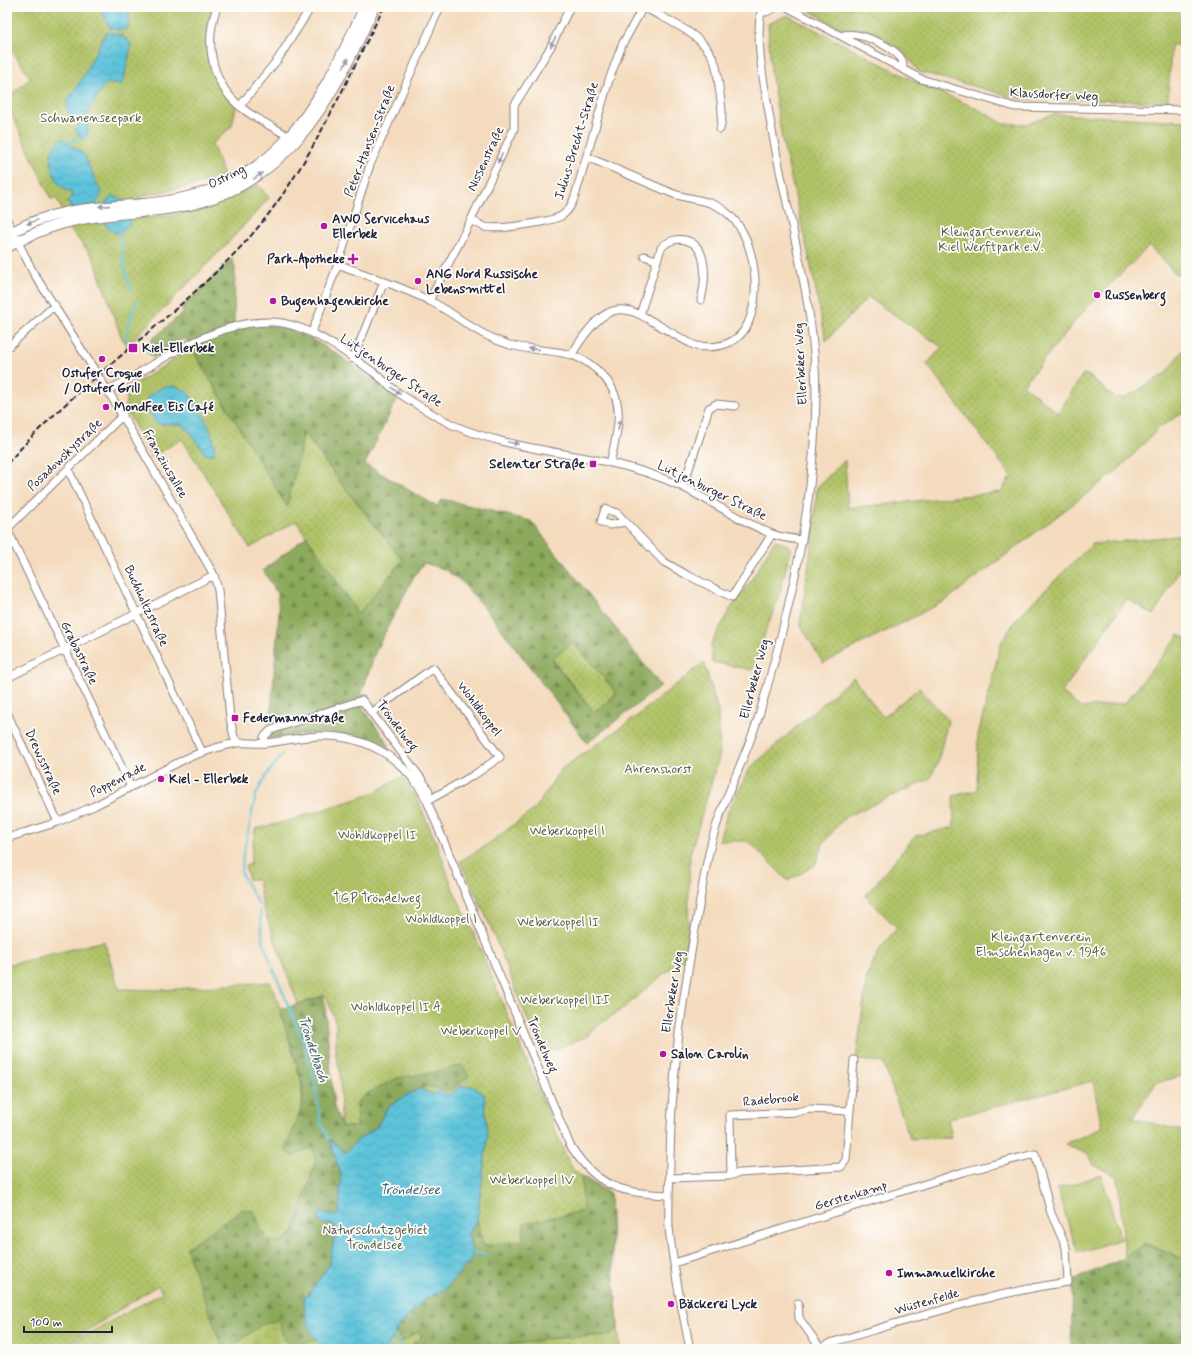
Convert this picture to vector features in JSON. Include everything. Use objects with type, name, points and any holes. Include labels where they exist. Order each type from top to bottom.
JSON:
[{"type":"highway","name":"Ostring","points":[[17,242],[57,224],[90,216],[143,208],[188,198],[221,187],[250,171],[275,152],[300,124],[316,101],[365,7]]},
{"type":"highway","name":"Ostring","points":[[10,233],[54,214],[92,207],[143,208],[189,206],[224,194],[255,178],[285,154],[307,128],[323,104],[374,7]]},
{"type":"main road","name":"Ostring","points":[[7,248],[17,242]]},
{"type":"street","points":[[217,7],[210,33],[211,60],[219,81],[240,106],[255,117],[283,133]]},
{"type":"street","points":[[240,106],[278,59],[311,7]]},
{"type":"street","name":"Peter-Hansen-Straße","points":[[312,332],[338,264],[370,165],[440,7]]},
{"type":"street","name":"Nissenstraße","points":[[429,301],[471,220],[514,129],[514,106],[550,48],[570,7]]},
{"type":"street","points":[[644,7],[692,35],[709,50],[715,61],[723,107],[724,116],[720,129]]},
{"type":"street","name":"Julius-Brecht-Straße","points":[[471,220],[484,227],[492,228],[553,220],[564,215],[573,203],[608,80],[622,45],[644,7]]},
{"type":"street","points":[[758,9],[772,11],[777,7]]},
{"type":"street","name":"Klausdorfer Weg","points":[[787,7],[921,79],[1015,107],[1186,110]]},
{"type":"street","name":"Ellerbeker Weg","points":[[690,1349],[674,1263],[670,1231],[669,1194],[671,1094],[676,1054],[689,964],[710,849],[721,811],[759,714],[797,568],[813,452],[815,367],[806,287],[773,141],[762,73],[758,9]]},
{"type":"street","points":[[841,36],[847,33],[864,36],[895,52],[902,61],[903,69]]},
{"type":"street","points":[[572,354],[581,339],[598,318],[606,313],[621,310],[640,315],[696,346],[717,347],[726,345],[734,340],[747,327],[754,306],[755,282],[748,244],[733,218],[715,205],[676,194],[587,157]]},
{"type":"street","name":"Franziusallee","points":[[7,220],[10,233],[17,242],[33,272],[105,387],[109,389],[110,394],[214,575],[218,590],[230,718],[234,737],[238,743]]},
{"type":"street","points":[[640,315],[656,260],[661,248],[667,242],[680,239],[690,242],[701,252],[704,261],[704,287],[701,300]]},
{"type":"street","points":[[644,256],[656,260]]},
{"type":"street","points":[[338,264],[429,301],[472,328],[508,344],[572,354],[591,364],[605,378],[615,394],[620,416],[610,463]]},
{"type":"street","points":[[353,359],[384,282]]},
{"type":"street","points":[[7,348],[55,305]]},
{"type":"street","name":"Lütjenburger Straße","points":[[109,389],[126,381],[187,343],[234,327],[274,322],[295,326],[312,332],[353,359],[401,395],[437,417],[469,431],[509,442],[610,463],[658,476],[683,487],[772,534],[802,540]]},
{"type":"street","points":[[683,487],[709,408],[716,404],[735,406]]},
{"type":"street","name":"Posadowskystraße","points":[[7,529],[123,415]]},
{"type":"street","name":"Buchholtzstraße","points":[[68,470],[202,752]]},
{"type":"street","points":[[624,522],[664,562],[732,597],[772,534]]},
{"type":"street","name":"Grabastraße","points":[[7,529],[131,788]]},
{"type":"street","points":[[7,678],[214,575]]},
{"type":"street","name":"Wohldkoppel","points":[[371,713],[433,668],[500,756],[474,776],[427,801]]},
{"type":"street","name":"Tröndelweg","points":[[265,743],[264,737],[270,730],[362,700],[423,781],[429,791],[427,801]]},
{"type":"street","name":"Drewsstraße","points":[[7,713],[58,822]]},
{"type":"street","name":"Tröndelweg","points":[[238,743],[265,743],[318,736],[335,736],[365,742],[398,762],[415,780],[427,801],[570,1146],[587,1169],[606,1183],[635,1193],[669,1194]]},
{"type":"street","name":"Poppenrade","points":[[7,838],[58,822],[131,788],[202,752],[238,743]]},
{"type":"street","points":[[670,1178],[841,1167],[846,1160],[854,1060]]},
{"type":"street","name":"Radebrook","points":[[731,1175],[730,1115],[797,1112],[809,1109],[850,1111]]},
{"type":"street","name":"Gerstenkamp","points":[[674,1263],[963,1172],[1035,1154],[1050,1213],[1066,1247],[1068,1282]]},
{"type":"street","name":"Wüstenfelde","points":[[820,1349],[830,1343],[977,1300],[1037,1286],[1068,1282]]},
{"type":"street","points":[[798,1303],[799,1318],[820,1349]]},
{"type":"green space","name":"Schwanenseepark","points":[[7,7],[213,7],[207,34],[207,48],[213,73],[227,97],[236,107],[232,126],[212,144],[224,175],[200,184],[141,196],[142,218],[173,215],[214,205],[258,185],[269,198],[225,246],[127,346],[121,336],[93,257],[69,228],[57,199],[51,199],[7,104],[7,98],[31,78],[7,43]]},
{"type":"green space","points":[[814,7],[1186,7],[1186,53],[1184,45],[1171,45],[1168,102],[1018,98],[919,72],[901,49],[863,29],[838,27],[810,11]]},
{"type":"green space","name":"Kleingartenverein Kiel Werftpark e.V.","points":[[787,15],[918,83],[974,107],[1005,124],[1027,124],[1054,114],[1186,121],[1186,271],[1176,274],[1149,246],[1082,313],[1023,385],[1058,413],[1083,374],[1088,375],[1115,398],[1125,398],[1166,373],[1186,346],[1186,410],[1159,428],[1118,470],[945,601],[823,663],[800,624],[813,535],[817,487],[845,460],[848,508],[1001,492],[1011,476],[927,364],[942,347],[868,297],[826,341],[809,257],[782,139],[771,72],[768,24]]},
{"type":"green space","points":[[232,259],[235,267],[234,330],[265,325],[281,327],[298,333],[352,364],[397,399],[365,464],[436,506],[443,499],[531,521],[661,686],[587,743],[493,618],[461,581],[444,569],[424,563],[414,576],[376,650],[361,696],[363,708],[389,745],[386,749],[356,737],[342,734],[301,734],[269,739],[279,611],[277,593],[263,570],[307,536],[358,614],[403,560],[341,483],[304,433],[287,507],[185,338],[153,358],[143,347],[184,312],[181,308]],"holes":[[[573,642],[617,693],[594,712],[552,660]]]},
{"type":"green space","points":[[193,348],[287,506],[303,432],[341,483],[403,560],[358,614],[296,521],[250,548],[182,439],[152,457],[125,408],[128,388]]},
{"type":"green space","name":"Kleingartenverein Elmschenhagen v. 1946","points":[[1186,535],[1186,559],[1154,615],[1127,599],[1062,692],[1081,708],[1125,703],[1179,635],[1186,638],[1186,1075],[1156,1083],[1132,1118],[1186,1132],[1186,1260],[1146,1244],[1125,1258],[1118,1177],[1094,1165],[1089,1155],[1065,1144],[1102,1128],[1093,1081],[948,1119],[952,1138],[910,1139],[883,1062],[856,1060],[867,976],[879,950],[897,928],[865,896],[915,836],[954,827],[953,796],[977,790],[978,735],[1001,643],[1017,618],[1092,544]]},
{"type":"green space","points":[[775,540],[791,547],[781,589],[752,670],[712,662],[711,644],[731,608],[750,582]]},
{"type":"green space","points":[[573,642],[617,693],[594,712],[552,659]]},
{"type":"green space","points":[[704,662],[718,711],[720,754],[690,854],[688,928],[685,959],[661,976],[626,1006],[589,1032],[590,1035],[544,1054],[533,1033],[489,923],[460,861],[487,845],[536,808],[560,770],[637,716]]},
{"type":"green space","points":[[853,677],[883,717],[919,688],[948,720],[938,762],[930,779],[845,817],[824,842],[815,865],[788,881],[748,841],[719,841],[726,816],[750,768]]},
{"type":"green space","points":[[402,777],[417,798],[439,849],[453,889],[472,929],[565,1154],[574,1171],[610,1194],[612,1254],[620,1349],[60,1349],[162,1293],[158,1285],[59,1349],[7,1349],[7,965],[104,941],[119,989],[161,990],[270,982],[282,1013],[299,1067],[302,1085],[300,1117],[334,1107],[341,1126],[340,1072],[336,1055],[336,1024],[326,995],[298,1004],[263,907],[258,880],[249,880],[245,866],[250,865],[255,829],[284,822],[369,795]]},
{"type":"green space","points":[[324,996],[334,1107],[342,1127],[356,1127],[357,1103],[365,1095],[397,1078],[440,1071],[462,1065],[469,1076],[448,1091],[427,1086],[409,1094],[387,1108],[377,1127],[358,1140],[345,1153],[330,1139],[341,1174],[339,1213],[336,1216],[330,1213],[333,1224],[336,1228],[329,1265],[309,1294],[304,1308],[316,1340],[296,1347],[282,1339],[279,1320],[261,1325],[229,1349],[223,1349],[186,1248],[243,1209],[253,1211],[267,1241],[282,1242],[294,1232],[315,1163],[313,1147],[292,1157],[285,1150],[303,1105],[302,1083],[280,1010]]},
{"type":"green space","points":[[1101,1175],[1121,1239],[1078,1253],[1057,1189]]},
{"type":"green space","points":[[581,1176],[610,1194],[612,1254],[618,1328],[610,1335],[542,1339],[538,1341],[481,1349],[411,1349],[418,1332],[405,1342],[402,1342],[395,1331],[424,1300],[445,1289],[470,1261],[472,1253],[468,1234],[477,1220],[484,1246],[523,1240],[524,1223],[583,1211]]},
{"type":"green space","points":[[1146,1244],[1186,1260],[1186,1349],[1071,1349],[1073,1280],[1125,1258]]},
{"type":"green space","points":[[279,1320],[283,1339],[296,1347],[316,1340],[329,1349],[229,1349],[261,1325]]},
{"type":"green space","points":[[395,1331],[402,1342],[418,1332],[421,1335],[420,1340],[415,1342],[411,1349],[384,1349],[395,1336]]},
{"type":"water","points":[[99,7],[130,7],[128,28],[124,30],[110,28]]},
{"type":"water","points":[[106,32],[120,35],[130,42],[131,47],[123,83],[120,85],[107,83],[102,88],[86,116],[88,134],[83,140],[75,130],[79,124],[70,120],[67,102],[83,77]]},
{"type":"water","points":[[62,138],[84,155],[102,194],[96,202],[91,219],[79,219],[67,202],[72,198],[71,192],[65,190],[61,186],[54,174],[51,161],[53,148]]},
{"type":"water","points":[[113,196],[122,199],[130,223],[120,234],[110,229],[105,223],[104,219],[105,203]]},
{"type":"water","points":[[175,386],[186,391],[196,403],[210,430],[213,439],[214,454],[206,455],[189,431],[180,424],[157,424],[153,418],[148,408],[147,397],[163,387]]},
{"type":"water","name":"Tröndelsee","points":[[461,1086],[472,1086],[484,1094],[488,1136],[477,1220],[468,1234],[472,1253],[470,1261],[445,1289],[424,1300],[395,1331],[395,1336],[383,1349],[341,1350],[329,1349],[323,1346],[318,1342],[310,1328],[305,1313],[303,1299],[309,1294],[329,1265],[336,1228],[333,1224],[321,1224],[318,1217],[322,1212],[336,1216],[339,1213],[341,1174],[329,1139],[345,1153],[358,1140],[377,1127],[387,1108],[409,1094],[420,1089],[434,1094],[439,1091],[448,1095]]},
{"type":"waterway","name":"Tröndelbach","points":[[68,142],[80,138]]},
{"type":"waterway","name":"Tröndelbach","points":[[96,201],[102,203]]},
{"type":"waterway","name":"Tröndelbach","points":[[120,234],[125,270],[131,290]]},
{"type":"waterway","name":"Tröndelbach","points":[[126,341],[128,325],[137,300]]},
{"type":"waterway","name":"Tröndelbach","points":[[259,905],[241,873],[243,856],[256,794],[267,774],[282,755]]},
{"type":"waterway","name":"Tröndelbach","points":[[260,910],[263,942],[271,963]]},
{"type":"waterway","name":"Tröndelbach","points":[[273,968],[303,1041],[315,1082],[321,1123],[329,1139]]},
{"type":"waterway","points":[[472,1253],[488,1255]]},
{"type":"waterway","points":[[395,1336],[404,1349]]},
{"type":"waterway","points":[[384,1349],[390,1345],[396,1349]]},
{"type":"railway","points":[[7,464],[33,435],[61,408],[179,306],[236,252],[260,225],[301,166],[319,135],[384,7]]},
{"type":"place","name":"AWO Servicehaus Ellerbek","points":[[324,226]]},
{"type":"place","name":"Park-Apotheke","points":[[353,259]]},
{"type":"place","name":"ANG Nord Russische Lebensmittel","points":[[418,281]]},
{"type":"place","name":"Russenberg","points":[[1097,295]]},
{"type":"place","name":"Bugenhagenkirche","points":[[273,301]]},
{"type":"place","name":"Kiel-Ellerbek","points":[[133,348]]},
{"type":"place","name":"Ostufer Croque / Ostufer Grill","points":[[102,359]]},
{"type":"place","name":"MondFee Eis Café","points":[[106,407]]},
{"type":"place","name":"Selenter Straße","points":[[593,464]]},
{"type":"place","name":"Federmannstraße","points":[[235,718]]},
{"type":"place","name":"Kiel - Ellerbek","points":[[161,779]]},
{"type":"place","name":"Salon Carolin","points":[[663,1054]]},
{"type":"place","name":"Immanuelkirche","points":[[889,1273]]},
{"type":"place","name":"Bäckerei Lyck","points":[[671,1304]]},
{"type":"park label","name":"Ahrenshorst","points":[[658,769]]},
{"type":"park label","name":"Weberkoppel I","points":[[567,831]]},
{"type":"park label","name":"Wohldkoppel II","points":[[377,835]]},
{"type":"park label","name":"TGP Tröndelweg","points":[[377,898]]},
{"type":"park label","name":"Wohldkoppel I","points":[[441,919]]},
{"type":"park label","name":"Weberkoppel II","points":[[558,922]]},
{"type":"park label","name":"Weberkoppel III","points":[[565,1000]]},
{"type":"park label","name":"Wohldkoppel II A","points":[[396,1007]]},
{"type":"park label","name":"Weberkoppel V","points":[[481,1031]]},
{"type":"park label","name":"Weberkoppel IV","points":[[532,1180]]},
{"type":"park label","name":"Naturschutzgebiet Tröndelsee","points":[[375,1238]]}]
